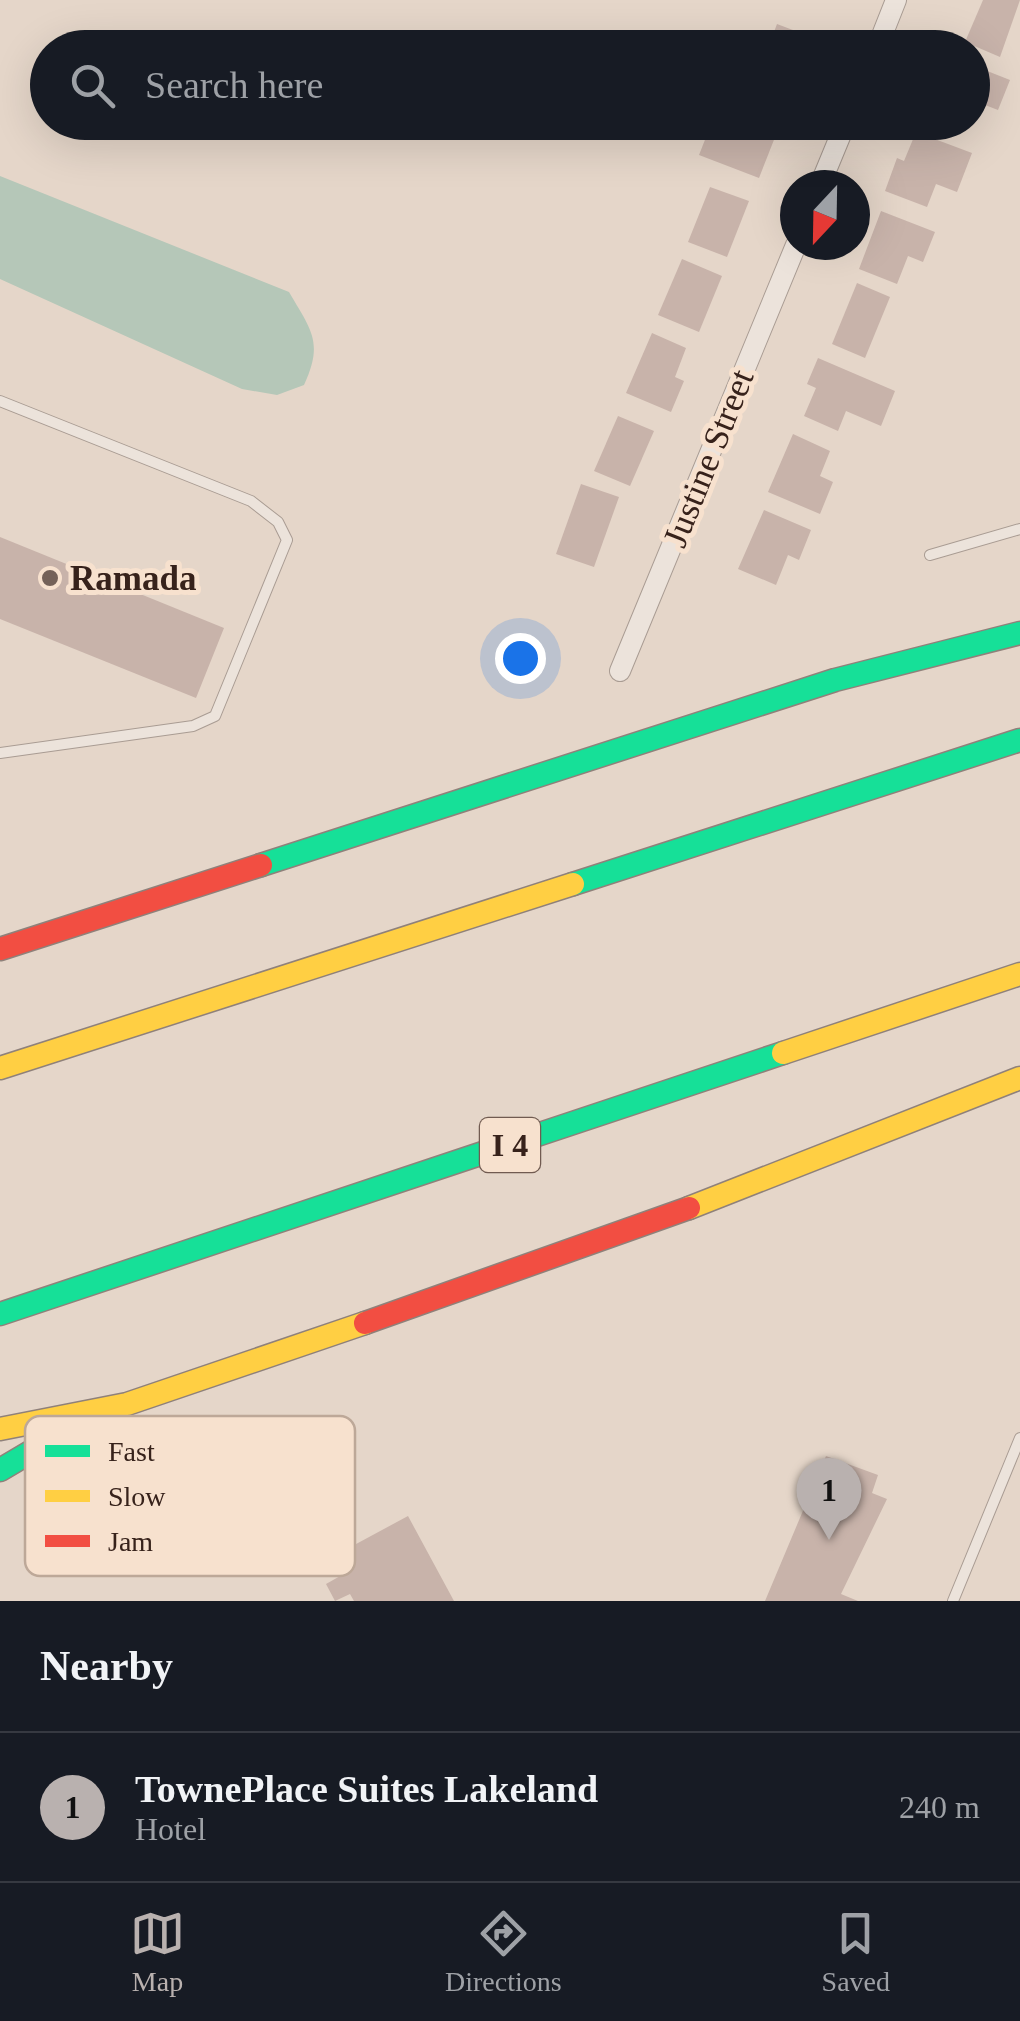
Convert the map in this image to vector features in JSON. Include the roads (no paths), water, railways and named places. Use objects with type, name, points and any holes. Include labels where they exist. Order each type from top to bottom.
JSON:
[{"type":"highway","points":[[0,949],[834,680],[1020,634]]},
{"type":"highway","points":[[0,1068],[1020,740]]},
{"type":"highway","name":"I 4","points":[[0,1314],[1020,974]]},
{"type":"highway","points":[[82,1416],[374,1320],[844,1152],[1020,1078]]},
{"type":"highway","points":[[0,1429],[25,1425]]},
{"type":"highway","points":[[0,1470],[25,1455]]},
{"type":"street","points":[[884,30],[896,0]]},
{"type":"street","points":[[826,170],[839,140]]},
{"type":"street","name":"Justine Street","points":[[620,671],[790,260]]},
{"type":"lane","points":[[0,402],[252,501],[278,522],[287,540],[215,716],[193,726],[0,753]]},
{"type":"lane","points":[[930,555],[1020,529]]},
{"type":"lane","points":[[952,1601],[1020,1438]]},
{"type":"place","name":"Ramada","points":[[50,578]]},
{"type":"place","name":"TownePlace Suites Lakeland","points":[[829,1540]]}]
